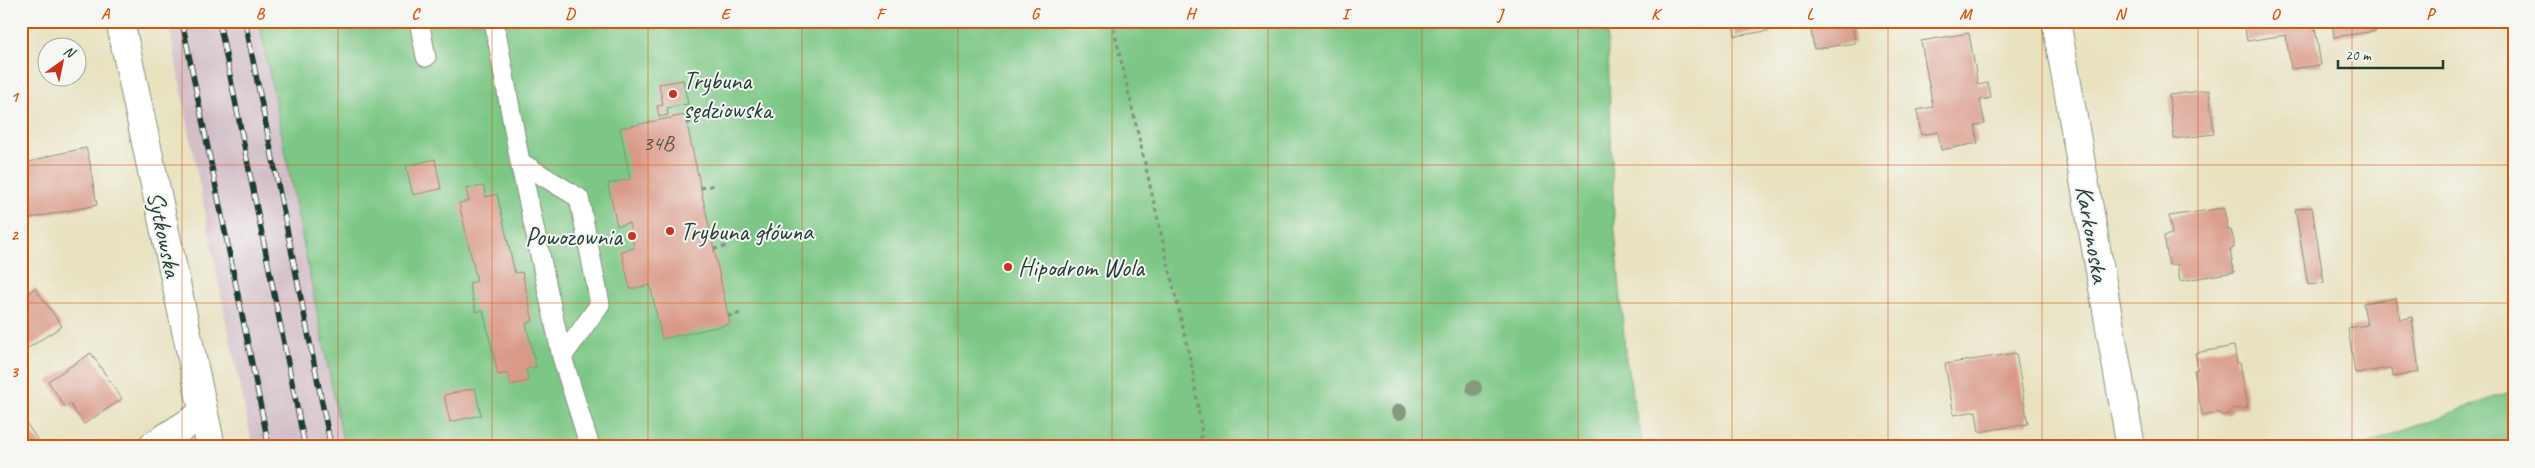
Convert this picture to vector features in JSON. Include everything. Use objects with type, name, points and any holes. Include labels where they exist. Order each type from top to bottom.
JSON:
[{"type":"street","name":"Sytkowska","points":[[120,21],[211,447]]},
{"type":"street","name":"Karkonoska","points":[[2056,21],[2131,447]]},
{"type":"street","points":[[152,447],[204,413]]},
{"type":"lane","points":[[419,21],[426,57]]},
{"type":"lane","points":[[494,21],[520,162],[562,356],[590,447]]},
{"type":"lane","points":[[520,162],[579,198],[600,304],[562,356]]},
{"type":"path","points":[[1112,21],[1192,367],[1202,434],[1197,447]]},
{"type":"path","points":[[687,123],[701,120]]},
{"type":"path","points":[[701,188],[715,185]]},
{"type":"path","points":[[714,249],[728,246]]},
{"type":"path","points":[[728,316],[742,313]]},
{"type":"shaded area","points":[[168,21],[259,21],[344,447],[253,447],[226,321]]},
{"type":"green space","name":"Hipodrom Wola","points":[[259,21],[1607,21],[1614,218],[1626,360],[1643,447],[344,447]]},
{"type":"green space","points":[[2514,390],[2514,447],[2358,447]]},
{"type":"building","points":[[1749,21],[1813,21],[1813,24],[1852,21],[1855,43],[1814,49],[1810,24],[1735,36],[1733,24]]},
{"type":"building","points":[[2244,21],[2314,21],[2321,65],[2291,69],[2286,35],[2247,41]]},
{"type":"building","points":[[2332,21],[2375,21],[2377,31],[2334,37]]},
{"type":"building","points":[[1969,33],[1978,85],[1988,83],[1991,98],[1980,100],[1985,124],[1975,126],[1978,143],[1941,150],[1938,132],[1921,135],[1917,110],[1933,107],[1921,41]]},
{"type":"building","name":"Trybuna sędziowska","points":[[683,80],[688,104],[667,108],[668,115],[659,117],[657,106],[663,105],[659,84]]},
{"type":"building","points":[[2209,90],[2214,134],[2174,139],[2169,95]]},
{"type":"building","name":"Trybuna główna","points":[[685,115],[730,324],[662,339],[650,285],[630,289],[621,251],[634,248],[629,223],[617,226],[608,184],[630,179],[620,128]]},
{"type":"building","points":[[86,148],[97,205],[21,220],[21,165],[52,155]]},
{"type":"building","points":[[435,159],[441,189],[413,195],[406,166]]},
{"type":"building","points":[[484,186],[486,197],[497,194],[515,273],[522,272],[533,321],[526,323],[536,367],[526,369],[528,381],[511,385],[508,373],[498,375],[483,310],[476,312],[469,283],[477,281],[459,203],[469,201],[466,189]]},
{"type":"building","points":[[2312,207],[2324,283],[2308,285],[2295,209]]},
{"type":"building","points":[[2224,208],[2228,230],[2231,230],[2234,241],[2234,248],[2230,249],[2234,272],[2180,281],[2177,264],[2169,265],[2164,236],[2172,234],[2169,216]]},
{"type":"building","points":[[35,288],[62,326],[25,350],[21,344],[21,289],[25,295]]},
{"type":"building","points":[[2396,298],[2400,320],[2412,317],[2419,372],[2393,377],[2392,368],[2355,373],[2348,328],[2367,325],[2363,303]]},
{"type":"building","points":[[2234,346],[2237,363],[2240,363],[2248,407],[2232,409],[2229,414],[2222,415],[2218,412],[2202,415],[2194,370],[2198,369],[2195,353]]},
{"type":"building","points":[[91,353],[122,399],[84,424],[70,404],[65,407],[48,381]]},
{"type":"building","points":[[2016,353],[2028,424],[1979,432],[1976,411],[1954,415],[1945,364]]},
{"type":"building","points":[[475,388],[481,415],[450,422],[444,395]]},
{"type":"building","points":[[21,415],[42,447],[21,447]]},
{"type":"building","points":[[772,443],[773,447],[758,447],[758,446]]},
{"type":"railway","points":[[182,21],[269,447]]},
{"type":"railway","points":[[219,21],[305,447]]},
{"type":"railway","points":[[245,21],[331,447]]},
{"type":"place","name":"Trybuna sędziowska","points":[[673,94]]},
{"type":"place","name":"Trybuna główna","points":[[670,231]]},
{"type":"place","name":"Powozownia","points":[[632,236]]},
{"type":"place","name":"Hipodrom Wola","points":[[1008,267]]}]
